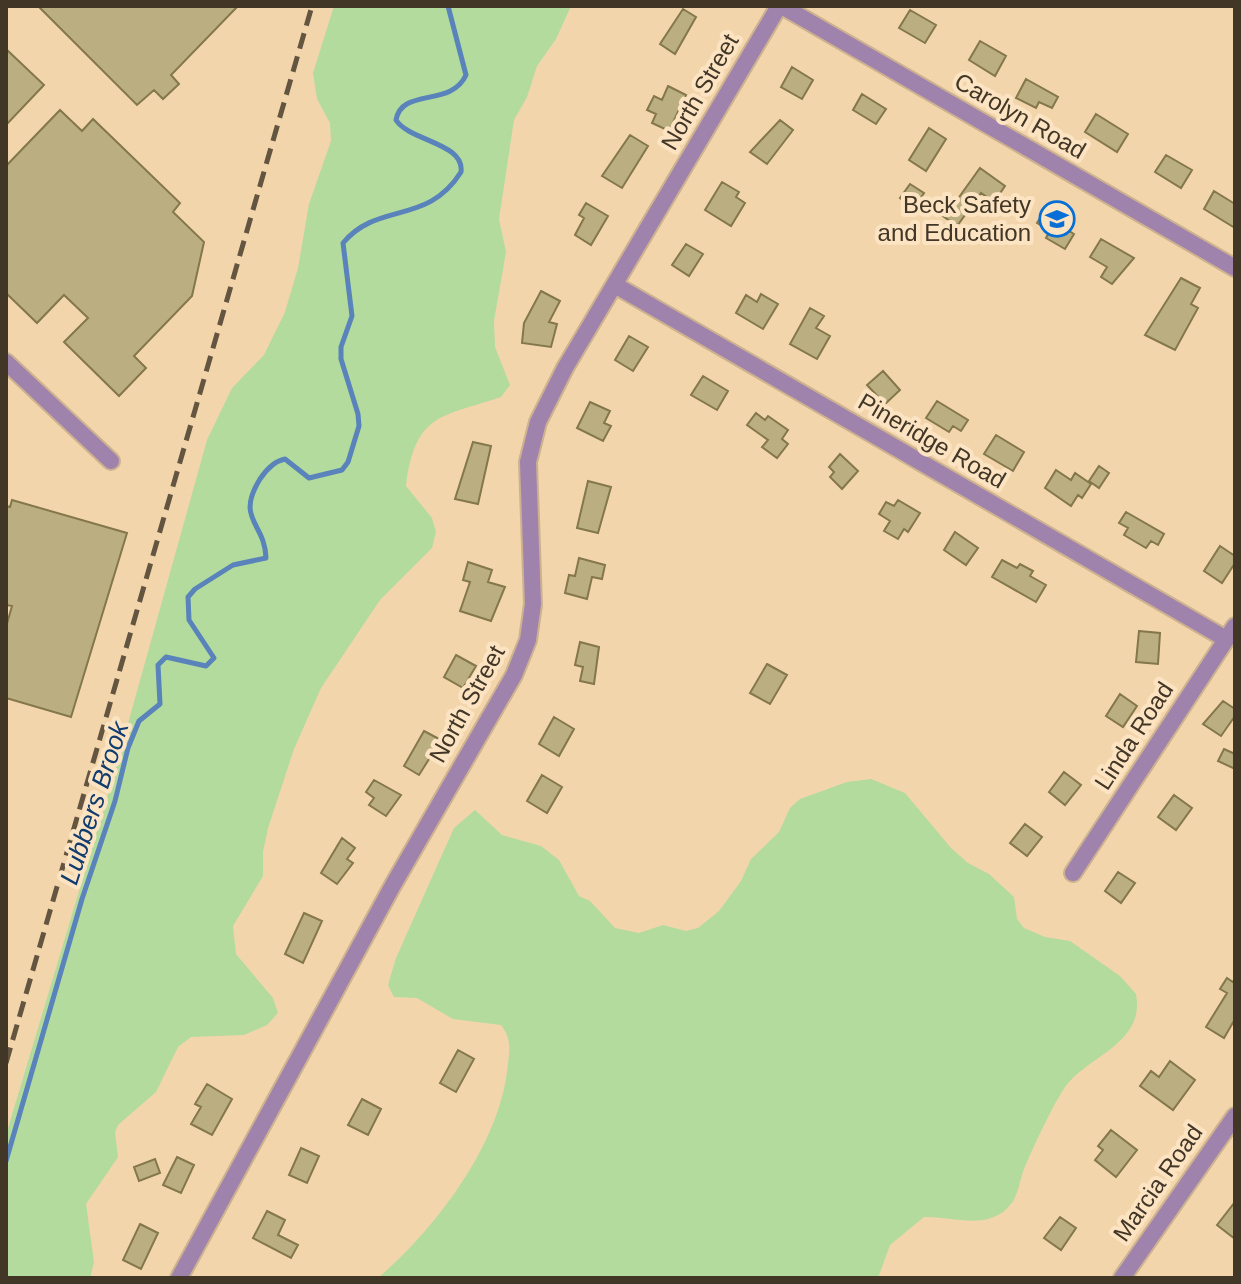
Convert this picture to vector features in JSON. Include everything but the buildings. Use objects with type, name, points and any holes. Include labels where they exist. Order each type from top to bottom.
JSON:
[{"type":"street","name":"Carolyn Road","points":[[780,6],[1235,268]]},
{"type":"street","name":"North Street","points":[[179,1278],[521,659],[533,604],[528,462],[531,443],[555,385],[780,6]]},
{"type":"street","name":"Pineridge Road","points":[[615,285],[1230,633]]},
{"type":"street","points":[[6,362],[111,461]]},
{"type":"street","name":"Linda Road","points":[[1073,873],[1230,633]]},
{"type":"street","name":"Marcia Road","points":[[1122,1278],[1235,1116]]},
{"type":"green space","points":[[334,6],[571,6],[556,39],[537,66],[527,97],[514,120],[499,219],[506,252],[494,321],[495,347],[510,385],[501,397],[435,421],[416,444],[406,486],[432,518],[436,532],[432,548],[380,600],[321,688],[294,749],[268,828],[263,852],[263,876],[233,926],[236,954],[273,998],[278,1013],[267,1025],[244,1035],[191,1037],[178,1047],[156,1092],[118,1125],[115,1132],[118,1157],[86,1204],[94,1262],[90,1278],[6,1278],[6,1135],[112,781],[207,440],[232,388],[264,355],[285,312],[298,268],[309,204],[331,141],[330,123],[317,99],[313,73]]},
{"type":"green space","points":[[871,779],[905,793],[951,848],[968,863],[989,874],[1014,897],[1017,919],[1024,928],[1045,937],[1070,941],[1120,976],[1136,994],[1137,1010],[1133,1024],[1125,1035],[1079,1072],[1058,1098],[1011,1204],[1002,1213],[981,1220],[924,1217],[890,1245],[878,1278],[378,1278],[421,1236],[477,1158],[501,1101],[507,1072],[509,1041],[501,1025],[453,1019],[417,998],[394,997],[388,985],[396,958],[454,828],[475,810],[502,835],[541,846],[559,860],[579,896],[590,901],[615,928],[639,933],[663,925],[686,931],[698,928],[719,911],[741,881],[751,859],[779,832],[790,808],[800,799],[847,782]]},
{"type":"waterway","name":"Lubbers Brook","points":[[6,1161],[82,899],[115,801],[128,748],[139,721],[160,704],[158,665],[166,657],[206,666],[214,658],[189,620],[188,597],[195,589],[233,565],[266,558],[250,504],[260,479],[271,466],[285,459],[309,478],[342,470],[348,462],[359,426],[341,359],[341,347],[352,316],[343,243],[371,222],[433,200],[448,189],[461,172],[460,162],[446,148],[412,133],[396,120],[407,104],[450,91],[466,75],[448,6]]},
{"type":"railway","points":[[6,1063],[312,6]]},
{"type":"place","name":"Beck Safety and Education","points":[[1057,219]]}]
